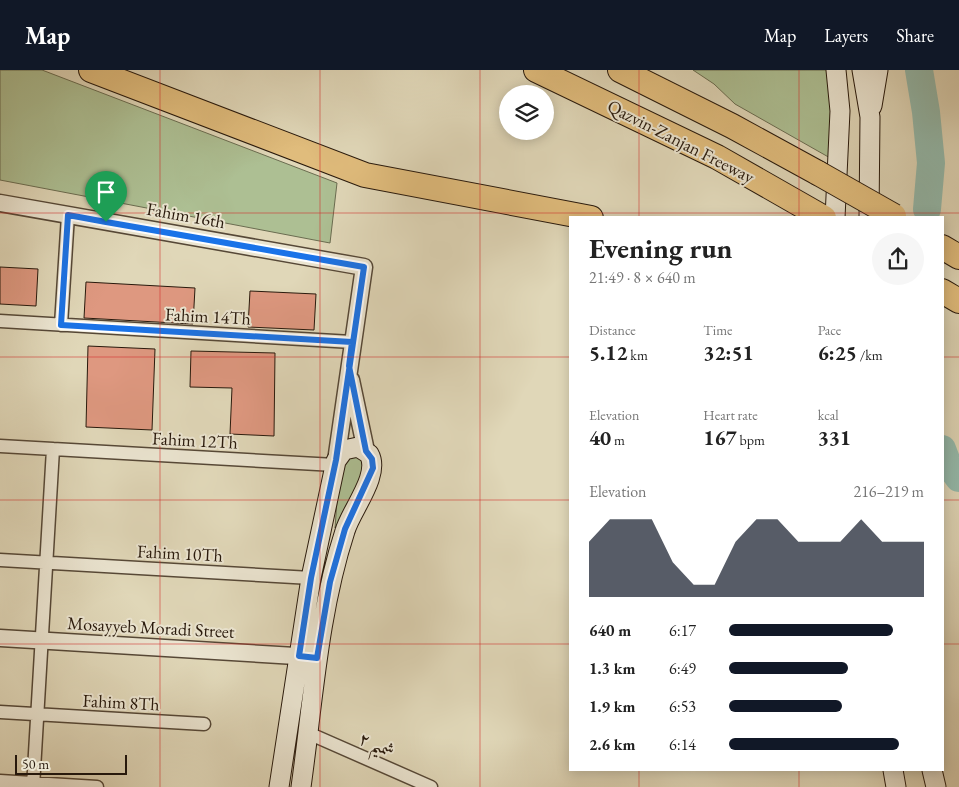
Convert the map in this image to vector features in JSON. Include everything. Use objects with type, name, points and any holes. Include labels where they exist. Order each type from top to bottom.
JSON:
[{"type":"highway","points":[[91,70],[365,175],[580,216]]},
{"type":"highway","name":"Qazvin-Zanjan Freeway","points":[[536,70],[717,157],[821,216]]},
{"type":"highway","name":"Qazvin-Zanjan Freeway","points":[[620,70],[732,126],[893,216]]},
{"type":"highway","points":[[944,248],[959,258]]},
{"type":"highway","points":[[944,292],[959,301]]},
{"type":"main road","points":[[829,70],[840,110]]},
{"type":"main road","points":[[834,216],[840,110],[836,70]]},
{"type":"main road","points":[[862,70],[870,116]]},
{"type":"main road","points":[[869,216],[870,116],[878,70]]},
{"type":"main road","points":[[279,787],[308,657],[345,529],[372,472],[373,463],[366,451],[358,447],[348,448],[340,453],[335,463],[311,578],[308,657],[308,733],[301,787]]},
{"type":"main road","points":[[893,771],[896,787]]},
{"type":"main road","points":[[932,771],[936,787]]},
{"type":"street","name":"Fahim 16th","points":[[0,203],[364,267],[352,342]]},
{"type":"street","points":[[61,325],[68,215]]},
{"type":"street","name":"Fahim 14Th","points":[[0,321],[352,342]]},
{"type":"street","points":[[335,463],[352,342]]},
{"type":"street","points":[[349,366],[366,451]]},
{"type":"street","name":"Fahim 12Th","points":[[0,446],[335,463]]},
{"type":"street","points":[[33,785],[53,449]]},
{"type":"street","name":"Fahim 10Th","points":[[0,560],[311,578]]},
{"type":"street","name":"Mosayyeb Moradi Street","points":[[0,638],[308,657]]},
{"type":"street","name":"Fahim 8Th","points":[[0,712],[204,724]]},
{"type":"street","name":"شمیم ۲","points":[[308,733],[431,787]]},
{"type":"street","points":[[0,781],[33,785],[97,787]]},
{"type":"green space","points":[[0,70],[42,70],[337,183],[330,243],[0,180]]},
{"type":"green space","points":[[693,70],[829,70],[839,163],[735,104],[714,84]]},
{"type":"green space","points":[[361,456],[366,472],[335,528],[339,474],[344,459]]},
{"type":"building","points":[[0,267],[38,269],[36,306],[0,304]]},
{"type":"building","points":[[86,282],[195,288],[193,324],[84,318]]},
{"type":"building","points":[[250,291],[316,294],[314,330],[248,327]]},
{"type":"building","points":[[88,346],[155,349],[152,430],[86,427]]},
{"type":"building","points":[[191,351],[275,353],[274,436],[230,434],[232,388],[190,387]]},
{"type":"waterway","points":[[919,70],[926,112],[931,163],[927,209]]},
{"type":"waterway","points":[[944,454],[947,462],[959,478]]},
{"type":"route","points":[[106,222],[68,215],[61,325],[352,342],[349,366],[353,394],[366,451],[372,459],[373,468],[345,529],[330,582],[317,658],[299,656],[311,578],[336,460],[349,366],[364,267],[106,222]]}]
